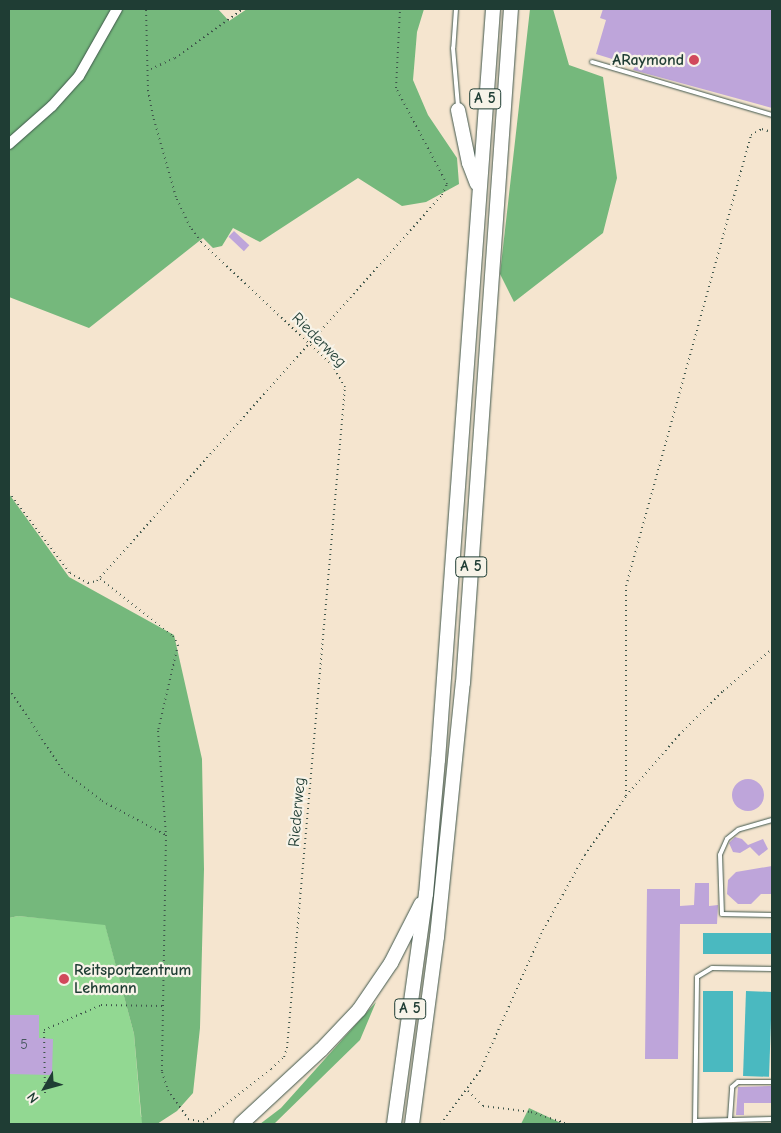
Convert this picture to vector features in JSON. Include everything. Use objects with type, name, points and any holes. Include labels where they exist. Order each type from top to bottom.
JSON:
[{"type":"highway","name":"A 5","points":[[394,1124],[426,894],[452,582],[493,9]]},
{"type":"highway","name":"A 5","points":[[412,1124],[437,937],[463,682],[511,9]]},
{"type":"highway","points":[[458,110],[468,163],[479,189]]},
{"type":"highway","points":[[241,1124],[321,1050],[359,1010],[391,963],[426,894]]},
{"type":"street","points":[[9,144],[52,106],[79,76],[117,9]]},
{"type":"lane","points":[[456,9],[453,48],[458,110]]},
{"type":"lane","points":[[592,62],[772,115]]},
{"type":"lane","points":[[772,820],[738,830],[727,839],[720,855],[722,914],[772,915]]},
{"type":"lane","points":[[772,969],[712,968],[697,977],[695,1122],[730,1119],[740,1122],[772,1119]]},
{"type":"lane","points":[[730,1119],[732,1087],[738,1082],[772,1082]]},
{"type":"path","name":"Riederweg","points":[[146,9],[150,69],[148,90],[152,116],[176,197],[190,227],[201,242],[333,366],[345,387],[290,1028],[284,1056],[271,1069],[203,1122],[188,1120]]},
{"type":"path","points":[[150,69],[175,58],[243,9]]},
{"type":"path","points":[[9,492],[70,573],[88,583],[100,579],[442,195],[447,184],[396,88],[400,9]]},
{"type":"path","points":[[626,796],[626,586],[751,135],[762,128],[772,132]]},
{"type":"path","points":[[100,579],[173,636],[178,645],[158,731],[166,835],[162,1072],[168,1090],[191,1124]]},
{"type":"path","points":[[441,1124],[468,1091],[488,1055],[559,898],[626,796],[679,734],[723,691],[772,650]]},
{"type":"path","points":[[9,689],[64,772],[126,815],[166,835]]},
{"type":"path","points":[[45,1093],[44,1030],[101,1005],[163,1006]]},
{"type":"path","points":[[468,1091],[484,1106],[531,1112],[568,1124]]},
{"type":"path","points":[[633,1124],[643,1124]]},
{"type":"green space","points":[[9,9],[218,9],[229,21],[247,9],[424,9],[417,32],[413,80],[428,115],[457,158],[459,184],[426,202],[402,206],[358,178],[260,242],[233,228],[222,246],[213,248],[203,238],[89,328],[9,297]]},
{"type":"green space","points":[[530,9],[553,9],[569,65],[603,77],[617,178],[603,233],[514,302],[500,274]]},
{"type":"green space","points":[[9,494],[69,577],[174,635],[202,759],[204,869],[200,1028],[193,1093],[177,1111],[157,1124],[142,1124],[134,1034],[105,925],[18,916],[9,918]]},
{"type":"green space","name":"Reitsportzentrum Lehmann","points":[[18,916],[105,924],[134,1034],[141,1117],[157,1119],[159,1124],[9,1124],[9,918]]},
{"type":"green space","points":[[376,1002],[360,1040],[274,1124],[260,1124],[281,1108]]},
{"type":"green space","points":[[529,1108],[563,1124],[521,1124]]},
{"type":"water","points":[[703,933],[772,933],[772,954],[703,954]]},
{"type":"water","points":[[703,991],[733,991],[733,1072],[703,1072]]},
{"type":"water","points":[[746,991],[772,992],[769,1077],[743,1076]]},
{"type":"building","name":"ARaymond","points":[[603,9],[772,9],[772,108],[633,70],[635,66],[596,54],[606,20],[600,18]]},
{"type":"building","points":[[234,231],[249,245],[244,251],[229,237]]},
{"type":"building","points":[[748,779],[759,784],[764,795],[759,806],[748,811],[737,806],[732,795],[737,784]]},
{"type":"building","points":[[735,837],[742,839],[748,845],[763,839],[768,849],[759,856],[750,847],[740,853],[733,852],[729,843]]},
{"type":"building","points":[[772,866],[772,894],[761,894],[751,904],[738,904],[727,894],[728,880],[736,872]]},
{"type":"building","points":[[695,883],[709,883],[709,906],[718,905],[717,924],[680,924],[678,1059],[645,1059],[647,889],[680,889],[680,906],[694,905]]},
{"type":"building","points":[[9,1015],[39,1015],[39,1038],[53,1039],[52,1075],[9,1074]]},
{"type":"building","points":[[772,1086],[772,1103],[744,1103],[744,1115],[736,1115],[738,1087]]},
{"type":"place","name":"ARaymond","points":[[694,60]]},
{"type":"place","name":"Reitsportzentrum Lehmann","points":[[64,979]]}]
